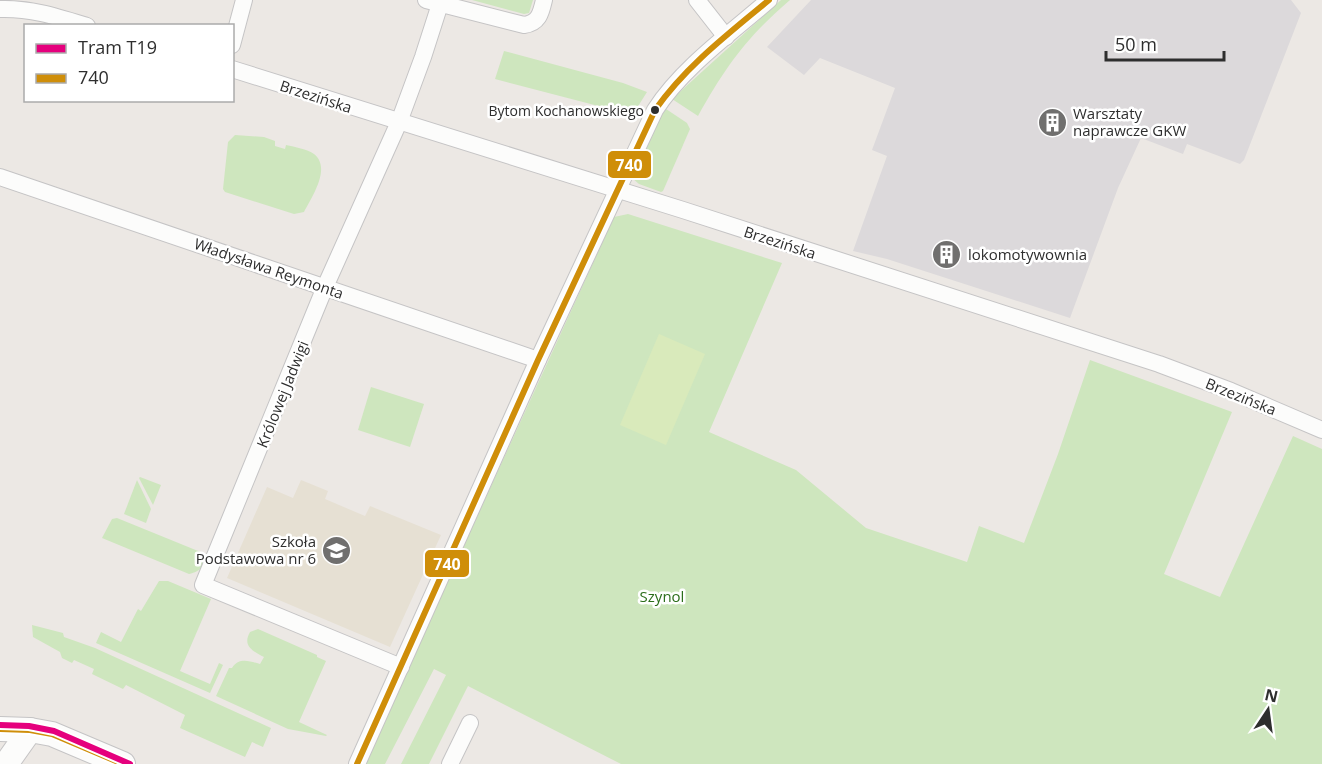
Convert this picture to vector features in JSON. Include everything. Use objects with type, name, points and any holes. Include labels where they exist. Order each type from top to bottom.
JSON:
[{"type":"main road","points":[[0,729],[30,730],[52,734],[123,764]]},
{"type":"main road","points":[[6,764],[30,730]]},
{"type":"street","points":[[234,38],[244,0]]},
{"type":"street","points":[[433,2],[524,25],[532,24],[537,20],[544,0]]},
{"type":"street","points":[[697,0],[726,38]]},
{"type":"street","points":[[357,764],[538,360],[644,131],[663,98],[684,75],[769,0]]},
{"type":"street","name":"Królowej Jadwigi","points":[[401,667],[203,585],[325,287],[399,122],[423,57],[433,2]]},
{"type":"street","points":[[0,9],[45,13],[81,24]]},
{"type":"street","name":"Brzezińska","points":[[234,70],[1159,364],[1231,391],[1322,430]]},
{"type":"street","name":"Władysława Reymonta","points":[[0,177],[538,360]]},
{"type":"street","points":[[450,764],[470,723]]},
{"type":"shaded area","points":[[811,0],[1291,0],[1301,13],[1244,160],[1240,164],[1187,144],[1183,154],[1141,138],[1118,188],[1070,318],[887,259],[853,251],[887,156],[872,150],[895,88],[820,58],[804,75],[767,47]]},
{"type":"shaded area","name":"Szkoła Podstawowa nr 6","points":[[301,480],[328,491],[325,499],[365,516],[370,506],[441,535],[390,647],[227,578],[267,487],[293,498]]},
{"type":"green space","points":[[472,0],[533,0],[529,13],[524,14]]},
{"type":"green space","points":[[781,0],[790,0],[738,53],[698,116],[672,99]]},
{"type":"green space","points":[[504,51],[623,83],[647,92],[630,119],[606,108],[495,79]]},
{"type":"green space","points":[[666,109],[687,123],[690,129],[661,192],[639,184],[632,178],[658,120]]},
{"type":"green space","points":[[235,135],[264,137],[275,141],[275,146],[285,149],[286,145],[314,154],[319,160],[321,175],[304,212],[294,214],[225,192],[223,189],[228,142]]},
{"type":"green space","name":"Szynol","points":[[628,214],[782,263],[709,432],[796,470],[866,528],[967,562],[979,526],[1024,543],[1090,360],[1232,412],[1164,574],[1220,597],[1293,436],[1322,449],[1322,764],[621,764],[468,686],[429,764],[401,764],[446,675],[434,669],[385,764],[364,764],[614,217]]},
{"type":"green space","points":[[659,334],[705,354],[666,445],[620,425]]},
{"type":"green space","points":[[371,387],[424,404],[410,447],[358,430]]},
{"type":"green space","points":[[139,478],[161,485],[153,505]]},
{"type":"green space","points":[[137,480],[151,509],[146,523],[124,514]]},
{"type":"green space","points":[[117,518],[203,553],[207,556],[204,563],[199,570],[189,574],[102,538],[112,519]]},
{"type":"green space","points":[[159,581],[168,581],[211,599],[180,671],[210,684],[219,663],[223,665],[210,693],[96,643],[101,632],[121,642],[138,609],[141,611]]},
{"type":"green space","points":[[32,625],[63,633],[64,637],[95,648],[271,728],[263,747],[252,742],[245,757],[180,728],[185,715],[126,685],[123,689],[92,674],[94,669],[74,660],[72,663],[62,658],[60,652],[33,637]]},
{"type":"green space","points":[[258,629],[326,661],[299,722],[326,736],[288,729],[216,696],[229,668],[241,661],[260,664],[264,657],[250,648],[247,641],[250,632]]},
{"type":"tram line","name":"T19","points":[[0,725],[29,726],[54,731],[130,764]]},
{"type":"transit line","name":"740","points":[[357,764],[538,360],[655,110],[694,65],[769,0]]},
{"type":"transit line","name":"740","points":[[0,729],[30,730],[52,734],[123,764]]},
{"type":"place","name":"Bytom Kochanowskiego","points":[[655,110]]},
{"type":"place","name":"Warsztaty naprawcze GKW","points":[[1052,122]]},
{"type":"place","name":"lokomotywownia","points":[[947,254]]},
{"type":"place","name":"Szkoła Podstawowa nr 6","points":[[337,550]]}]
